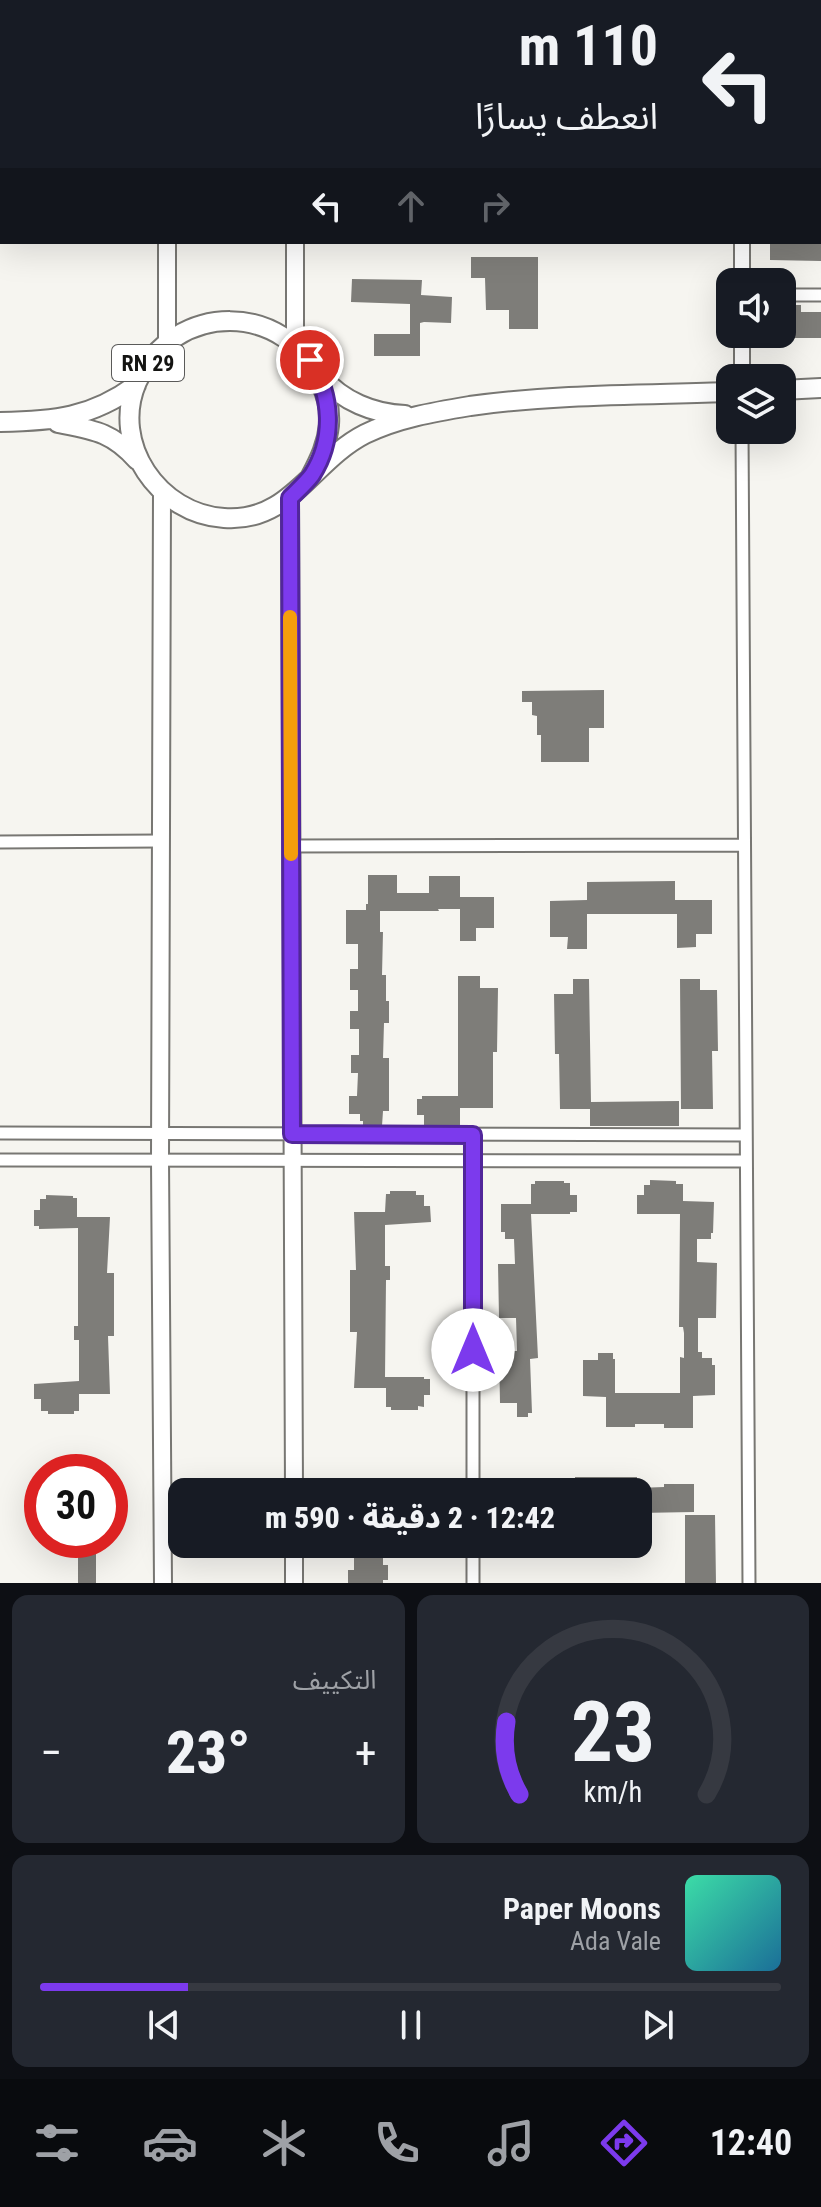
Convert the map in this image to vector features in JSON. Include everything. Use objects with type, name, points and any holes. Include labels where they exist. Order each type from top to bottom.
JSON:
[{"type":"main road","points":[[167,244],[167,342]]},
{"type":"main road","points":[[295,244],[295,345]]},
{"type":"main road","name":"RN 29","points":[[140,463],[132,437],[130,411],[136,385],[149,361],[167,342],[209,322],[232,320],[265,327],[295,345],[328,385],[344,397],[362,406],[400,415],[420,415]]},
{"type":"main road","name":"RN 29","points":[[311,476],[324,451],[329,423],[326,396],[316,370]]},
{"type":"main road","name":"RN 29","points":[[0,422],[43,421],[75,416],[92,411],[136,385]]},
{"type":"main road","points":[[796,389],[821,388]]},
{"type":"main road","name":"RN 29","points":[[43,421],[109,435],[140,463],[162,493],[181,506],[225,519],[248,517],[270,510],[290,498],[326,461],[361,437],[420,415],[537,399],[716,393]]},
{"type":"main road","points":[[162,493],[160,1160],[163,1583]]},
{"type":"main road","points":[[290,498],[294,1478]]},
{"type":"main road","points":[[294,1558],[294,1583]]},
{"type":"street","points":[[742,244],[742,268]]},
{"type":"street","points":[[796,295],[821,295]]},
{"type":"street","points":[[742,444],[749,1583]]},
{"type":"street","points":[[0,842],[160,841]]},
{"type":"street","points":[[291,846],[744,845]]},
{"type":"street","points":[[0,1133],[746,1135]]},
{"type":"street","points":[[473,1135],[473,1478]]},
{"type":"street","points":[[0,1160],[746,1161]]},
{"type":"street","points":[[473,1558],[473,1583]]},
{"type":"building","points":[[770,244],[821,244],[821,261],[770,260]]},
{"type":"building","points":[[471,257],[538,257],[538,329],[509,329],[509,310],[486,310],[485,278],[471,278]]},
{"type":"building","points":[[352,279],[422,280],[421,295],[452,297],[451,323],[420,323],[420,356],[374,356],[374,334],[410,334],[410,304],[351,302]]},
{"type":"building","points":[[796,305],[801,305],[801,312],[821,312],[821,338],[796,338]]},
{"type":"building","points":[[604,690],[604,728],[589,728],[589,762],[541,762],[537,716],[532,715],[532,702],[522,702],[522,691]]},
{"type":"building","points":[[368,875],[397,875],[397,893],[429,893],[429,876],[460,876],[460,897],[494,897],[494,928],[476,928],[476,941],[460,941],[460,909],[380,911],[382,975],[386,975],[386,1001],[389,1001],[389,1023],[384,1023],[383,1058],[389,1058],[389,1111],[383,1111],[382,1126],[363,1125],[360,1114],[349,1114],[349,1096],[357,1096],[358,1073],[351,1073],[351,1055],[359,1055],[359,1029],[350,1029],[350,1011],[358,1011],[358,990],[350,990],[350,969],[358,969],[358,944],[346,944],[346,910],[366,910]]},
{"type":"building","points":[[675,881],[675,900],[712,900],[712,934],[696,934],[696,947],[677,948],[677,914],[587,914],[587,949],[567,949],[568,937],[550,937],[550,901],[587,900],[587,882]]},
{"type":"building","points":[[458,976],[480,976],[480,988],[498,988],[493,1108],[460,1108],[460,1126],[424,1126],[424,1115],[417,1115],[417,1099],[422,1099],[422,1096],[458,1096]]},
{"type":"building","points":[[573,979],[589,979],[591,1102],[679,1101],[679,1126],[590,1126],[590,1109],[560,1109],[554,994],[573,994]]},
{"type":"building","points":[[680,979],[700,979],[700,990],[717,990],[718,1051],[712,1051],[713,1109],[681,1109]]},
{"type":"building","points":[[650,1180],[683,1184],[683,1201],[714,1202],[713,1233],[711,1239],[697,1239],[697,1262],[717,1263],[716,1318],[698,1318],[698,1352],[702,1352],[702,1358],[712,1358],[712,1365],[715,1365],[715,1395],[693,1396],[693,1428],[664,1428],[664,1424],[606,1427],[606,1397],[583,1396],[583,1360],[598,1360],[598,1353],[613,1353],[615,1393],[680,1393],[684,1333],[683,1327],[679,1327],[680,1214],[637,1214],[637,1195],[644,1195],[644,1185],[650,1185]]},
{"type":"building","points":[[535,1181],[570,1183],[570,1195],[577,1195],[577,1212],[531,1214],[538,1358],[530,1359],[532,1413],[528,1413],[528,1417],[517,1417],[517,1403],[500,1403],[499,1351],[517,1351],[516,1318],[499,1318],[498,1264],[515,1264],[514,1239],[505,1239],[505,1232],[501,1232],[501,1204],[531,1204],[531,1184]]},
{"type":"building","points":[[390,1191],[416,1191],[416,1195],[424,1195],[424,1206],[430,1206],[431,1222],[385,1225],[385,1266],[390,1266],[390,1280],[386,1280],[385,1377],[430,1379],[430,1395],[424,1395],[424,1407],[418,1406],[418,1410],[391,1410],[391,1407],[386,1407],[386,1388],[354,1388],[357,1332],[350,1332],[350,1270],[356,1270],[354,1212],[385,1212],[386,1194]]},
{"type":"building","points":[[46,1195],[77,1198],[77,1217],[110,1217],[107,1273],[114,1273],[114,1336],[108,1336],[110,1394],[79,1394],[79,1411],[74,1411],[74,1414],[48,1414],[48,1411],[41,1411],[41,1399],[34,1399],[34,1384],[79,1381],[79,1340],[74,1340],[74,1326],[78,1326],[78,1228],[39,1229],[39,1226],[34,1226],[34,1210],[40,1210],[40,1199],[46,1199]]},
{"type":"building","points":[[575,1477],[637,1477],[637,1478]]},
{"type":"building","points":[[664,1484],[694,1484],[694,1512],[652,1513],[652,1487],[664,1487]]},
{"type":"building","points":[[685,1515],[715,1515],[716,1583],[685,1583]]},
{"type":"building","points":[[78,1558],[96,1558],[96,1583],[78,1583]]},
{"type":"building","points":[[354,1558],[383,1558],[383,1565],[388,1565],[388,1580],[383,1580],[383,1583],[348,1583],[348,1570],[354,1570]]},
{"type":"slow traffic","points":[[290,617],[291,854]]},
{"type":"route","points":[[310,360],[326,396],[329,423],[324,451],[311,476],[290,498],[292,1134],[473,1135],[473,1350]]}]
